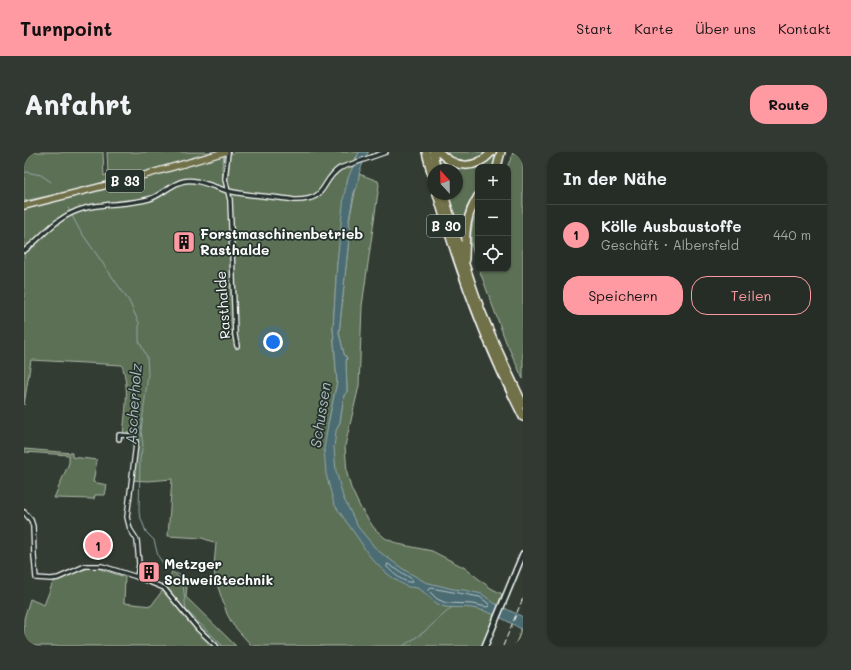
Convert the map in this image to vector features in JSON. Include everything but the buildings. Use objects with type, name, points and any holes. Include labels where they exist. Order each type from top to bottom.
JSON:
[{"type":"highway","points":[[426,152],[429,164]]},
{"type":"highway","points":[[433,152],[436,164]]},
{"type":"highway","points":[[439,152],[449,161],[468,166],[485,159],[491,152]]},
{"type":"highway","points":[[498,164],[501,153]]},
{"type":"highway","name":"B 30","points":[[439,200],[461,256]]},
{"type":"highway","name":"B 30","points":[[446,200],[461,256]]},
{"type":"highway","points":[[476,200],[466,224],[461,256],[462,265],[493,354],[523,417]]},
{"type":"highway","points":[[462,265],[523,404]]},
{"type":"main road","name":"B 33","points":[[24,206],[131,179],[227,152]]},
{"type":"street","name":"Rasthalde","points":[[227,152],[225,179],[229,191],[237,346]]},
{"type":"street","points":[[24,252],[43,233],[74,212],[94,206],[131,203],[151,199],[170,187],[184,181],[201,183],[229,191],[304,200],[312,198],[322,192],[334,172],[343,167],[386,152]]},
{"type":"street","points":[[119,439],[119,435],[132,436],[136,441],[127,517],[130,529],[137,540],[139,564],[138,577]]},
{"type":"street","points":[[24,512],[31,520],[33,526],[36,578],[58,578],[85,566],[102,566],[138,577],[164,588],[198,629],[216,646]]},
{"type":"street","points":[[485,646],[523,554]]},
{"type":"green space","points":[[24,152],[103,152],[104,176],[108,174],[107,152],[212,152],[87,188],[24,201]]},
{"type":"green space","points":[[236,152],[369,152],[356,157],[341,231],[337,263],[333,328],[337,382],[328,424],[340,422],[344,395],[347,392],[347,358],[344,354],[339,333],[350,229],[349,220],[359,174],[378,181],[379,185],[362,306],[359,386],[345,446],[347,473],[351,488],[360,507],[374,528],[385,538],[398,544],[432,551],[465,568],[489,587],[502,594],[492,620],[497,619],[485,646],[252,646],[233,625],[227,614],[215,578],[214,566],[216,543],[202,538],[168,536],[172,479],[148,481],[131,480],[136,444],[134,437],[123,435],[126,408],[126,383],[122,365],[31,360],[24,405],[24,209],[172,171],[224,155],[222,167],[223,180],[228,180],[230,154]]},
{"type":"green space","points":[[437,152],[487,152],[497,156],[494,164],[475,164],[475,196],[467,207],[463,224],[462,240],[450,200],[463,200],[463,164],[440,164]]},
{"type":"green space","points":[[513,152],[523,152],[523,379],[506,342],[480,272],[511,272],[511,164],[508,164]]},
{"type":"green space","points":[[475,217],[475,257],[471,244],[471,232]]},
{"type":"green space","points":[[24,449],[72,453],[72,457],[97,460],[93,482],[107,485],[105,495],[95,495],[94,499],[54,498],[69,463],[69,455],[24,452]]},
{"type":"green space","points":[[94,567],[125,577],[124,603],[151,606],[168,583],[172,571],[187,585],[186,597],[236,646],[24,646],[24,619],[30,599],[44,605],[53,582],[82,570]]},
{"type":"green space","points":[[523,624],[523,646],[515,646]]},
{"type":"water","points":[[359,152],[368,152],[360,170],[349,220],[350,229],[339,333],[344,354],[347,358],[347,392],[344,395],[334,448],[336,471],[343,497],[358,527],[377,550],[403,569],[425,582],[482,594],[494,603],[523,617],[523,630],[486,611],[472,608],[441,606],[421,590],[407,587],[400,583],[381,568],[369,555],[334,504],[326,474],[324,449],[337,382],[333,328],[337,263],[344,195],[348,178]]},
{"type":"waterway","name":"Ascherholz","points":[[24,173],[26,172],[41,175],[51,182]]},
{"type":"waterway","name":"Ascherholz","points":[[68,208],[79,229],[129,301],[139,323],[139,341],[147,357],[148,374],[141,431],[143,445],[140,459],[139,513],[146,532],[154,540],[158,556],[167,569]]},
{"type":"waterway","name":"Ascherholz","points":[[176,573],[182,576],[186,610],[223,646]]},
{"type":"waterway","name":"Ascherholz","points":[[403,646],[424,632],[452,607]]},
{"type":"railway","points":[[503,646],[523,598]]},
{"type":"place","name":"Forstmaschinenbetrieb Rasthalde","points":[[184,242]]},
{"type":"place","name":"Kölle Ausbaustoffe","points":[[98,545]]},
{"type":"place","name":"Metzger Schweißtechnik","points":[[149,572]]},
{"type":"water label","name":"Schussen","points":[[321,415]]}]
